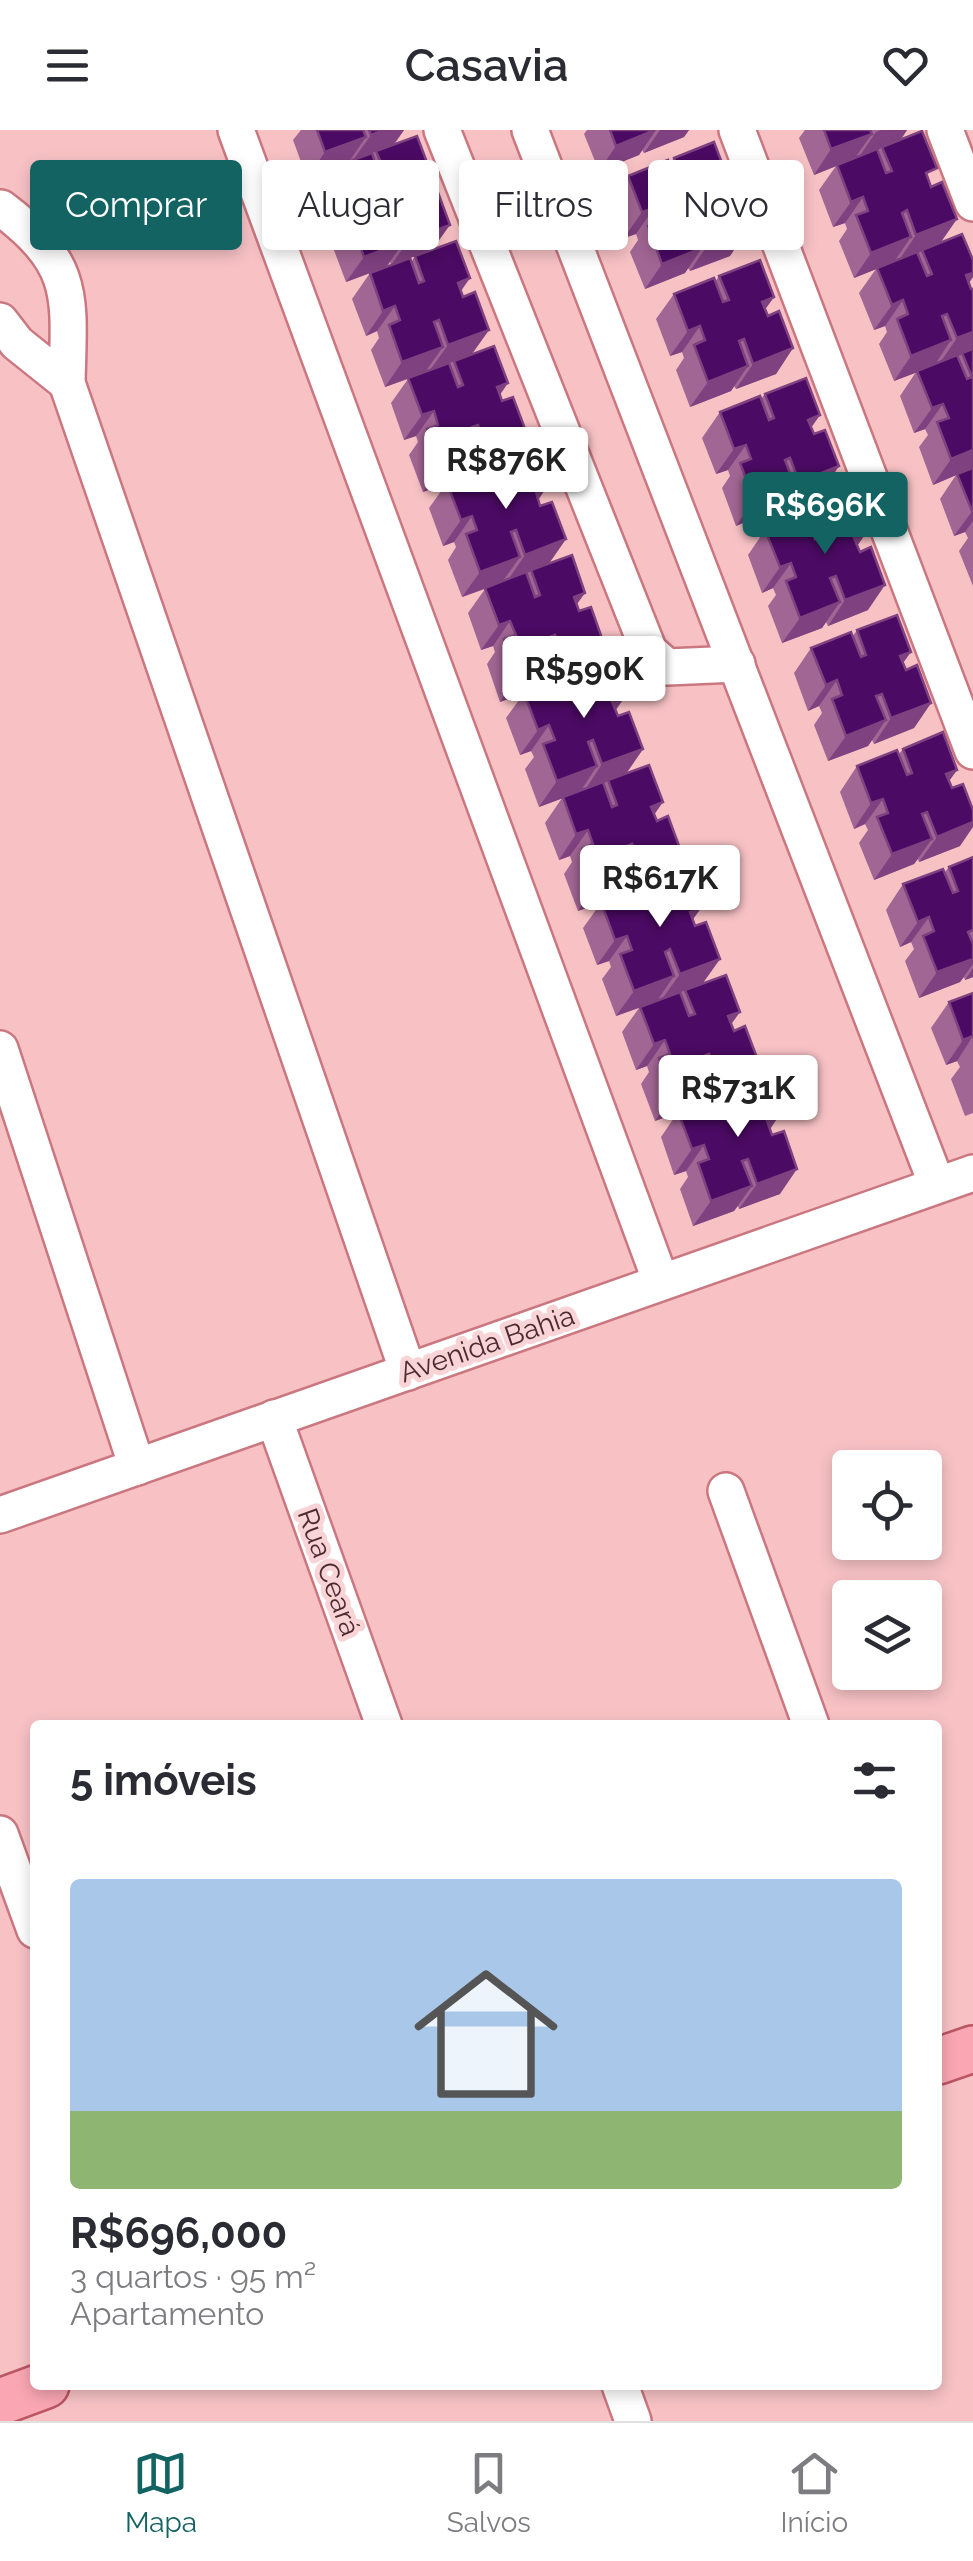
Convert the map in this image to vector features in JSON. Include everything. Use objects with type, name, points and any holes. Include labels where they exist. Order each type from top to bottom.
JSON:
[{"type":"main road","points":[[942,2060],[973,2048]]},
{"type":"street","points":[[236,130],[657,1269]]},
{"type":"street","points":[[442,130],[649,651],[667,666],[736,664]]},
{"type":"street","points":[[530,130],[932,1170]]},
{"type":"street","points":[[737,130],[973,752]]},
{"type":"street","points":[[944,130],[973,203]]},
{"type":"street","points":[[0,209],[44,246],[68,292],[67,383],[403,1357]]},
{"type":"street","points":[[0,321],[17,343],[67,383]]},
{"type":"street","points":[[0,1049],[133,1452]]},
{"type":"street","name":"Avenida Bahia","points":[[0,1515],[133,1452],[274,1418],[403,1357],[932,1170],[973,1173]]},
{"type":"street","name":"Rua Ceará","points":[[274,1418],[382,1720]]},
{"type":"street","points":[[726,1491],[809,1720]]},
{"type":"street","points":[[0,1834],[30,1916]]},
{"type":"street","points":[[622,2390],[633,2421]]},
{"type":"building","points":[[317,130],[363,130],[366,137],[325,152]]},
{"type":"building","points":[[610,130],[655,130],[616,146]]},
{"type":"building","points":[[824,130],[870,130],[872,134],[831,149]]},
{"type":"building","points":[[922,131],[937,168],[926,173],[931,187],[942,182],[957,219],[916,235],[907,210],[902,213],[911,237],[871,253],[856,215],[868,211],[863,197],[851,202],[837,165],[877,149],[886,173],[892,171],[882,147]]},
{"type":"building","points":[[417,136],[426,160],[380,160],[376,151]]},
{"type":"building","points":[[714,142],[721,160],[675,160]]},
{"type":"building","points":[[372,153],[374,160],[353,160]]},
{"type":"building","points":[[648,168],[648,210],[642,212],[628,176]]},
{"type":"building","points":[[439,195],[450,225],[439,229]]},
{"type":"building","points":[[962,234],[973,260],[973,273],[966,275],[973,289],[973,332],[957,338],[947,314],[942,316],[951,340],[911,356],[897,319],[908,314],[903,300],[892,305],[877,268],[917,252],[927,276],[932,274],[922,250]]},
{"type":"building","points":[[456,241],[470,278],[458,283],[463,297],[475,292],[489,330],[448,345],[439,320],[434,322],[443,347],[402,362],[389,325],[400,320],[395,306],[383,311],[370,273],[410,258],[419,283],[424,281],[415,256]]},
{"type":"building","points":[[361,250],[383,250],[364,257]]},
{"type":"building","points":[[657,250],[697,250],[662,264]]},
{"type":"building","points":[[760,260],[774,297],[762,302],[768,316],[779,311],[793,348],[753,364],[744,339],[739,341],[748,366],[708,382],[694,345],[705,340],[700,326],[688,331],[674,294],[714,278],[723,302],[729,300],[719,276]]},
{"type":"building","points":[[494,346],[508,383],[497,387],[502,401],[513,397],[527,434],[487,449],[478,425],[472,427],[481,451],[441,466],[427,429],[438,425],[434,411],[422,415],[408,378],[449,363],[458,387],[463,385],[454,361]]},
{"type":"building","points":[[973,349],[973,450],[951,459],[937,422],[949,418],[943,404],[932,408],[917,371],[957,355],[967,379],[972,377],[962,353]]},
{"type":"building","points":[[806,378],[820,415],[808,420],[814,434],[825,430],[839,466],[799,482],[790,458],[785,460],[794,484],[754,500],[740,463],[751,459],[746,445],[734,449],[720,412],[760,396],[769,420],[774,418],[765,394]]},
{"type":"building","points":[[533,451],[546,488],[536,492],[540,506],[552,502],[566,539],[525,555],[516,530],[511,532],[520,557],[480,572],[466,534],[477,530],[472,516],[461,520],[447,483],[487,468],[496,492],[502,490],[493,466]]},
{"type":"building","points":[[973,468],[973,510],[972,511],[957,474]]},
{"type":"building","points":[[851,497],[866,533],[854,538],[860,552],[871,547],[885,585],[845,600],[836,576],[830,578],[840,602],[800,618],[786,581],[796,577],[791,563],[780,567],[765,530],[806,514],[815,539],[820,537],[811,512]]},
{"type":"building","points":[[572,555],[585,593],[574,597],[579,611],[591,607],[604,644],[564,659],[555,635],[550,637],[559,661],[518,676],[504,639],[516,635],[510,621],[499,625],[485,588],[526,572],[535,597],[540,595],[531,570]]},
{"type":"building","points":[[897,615],[911,652],[900,656],[906,670],[917,665],[931,703],[891,718],[882,694],[876,696],[886,720],[846,736],[832,699],[842,695],[837,680],[826,685],[811,648],[851,632],[861,657],[866,655],[857,630]]},
{"type":"building","points":[[610,661],[624,698],[612,702],[618,716],[629,712],[643,749],[602,764],[593,740],[588,742],[597,766],[557,781],[543,744],[555,740],[549,725],[538,730],[524,693],[565,678],[574,702],[579,700],[570,676]]},
{"type":"building","points":[[943,732],[957,770],[946,774],[952,788],[963,784],[973,810],[973,822],[937,837],[927,812],[922,814],[932,839],[892,854],[877,817],[888,813],[883,799],[871,803],[857,766],[897,750],[907,775],[912,773],[903,749]]},
{"type":"building","points":[[649,765],[663,802],[651,807],[657,821],[668,816],[682,854],[641,869],[632,844],[627,846],[636,871],[595,886],[582,849],[593,844],[588,830],[576,834],[563,797],[603,782],[612,807],[617,805],[608,780]]},
{"type":"building","points":[[973,857],[973,930],[968,932],[973,959],[937,972],[923,936],[934,931],[929,917],[918,922],[903,884],[943,869],[953,893],[958,891],[949,867]]},
{"type":"building","points":[[687,870],[701,908],[690,912],[695,926],[706,922],[720,959],[680,974],[670,949],[665,952],[674,976],[634,991],[620,954],[632,950],[627,936],[615,940],[601,902],[642,887],[651,912],[656,910],[647,885]]},
{"type":"building","points":[[726,975],[740,1012],[728,1016],[734,1031],[745,1026],[759,1063],[718,1078],[709,1054],[704,1056],[713,1080],[672,1096],[659,1058],[670,1054],[665,1040],[654,1044],[640,1007],[680,992],[689,1016],[695,1014],[685,990]]},
{"type":"building","points":[[973,993],[973,1036],[963,1040],[949,1002]]},
{"type":"building","points":[[765,1080],[778,1117],[767,1121],[772,1135],[784,1131],[797,1169],[757,1184],[748,1159],[742,1161],[752,1186],[711,1201],[698,1163],[709,1159],[704,1145],[692,1149],[678,1112],[719,1097],[728,1121],[733,1119],[724,1095]]}]
